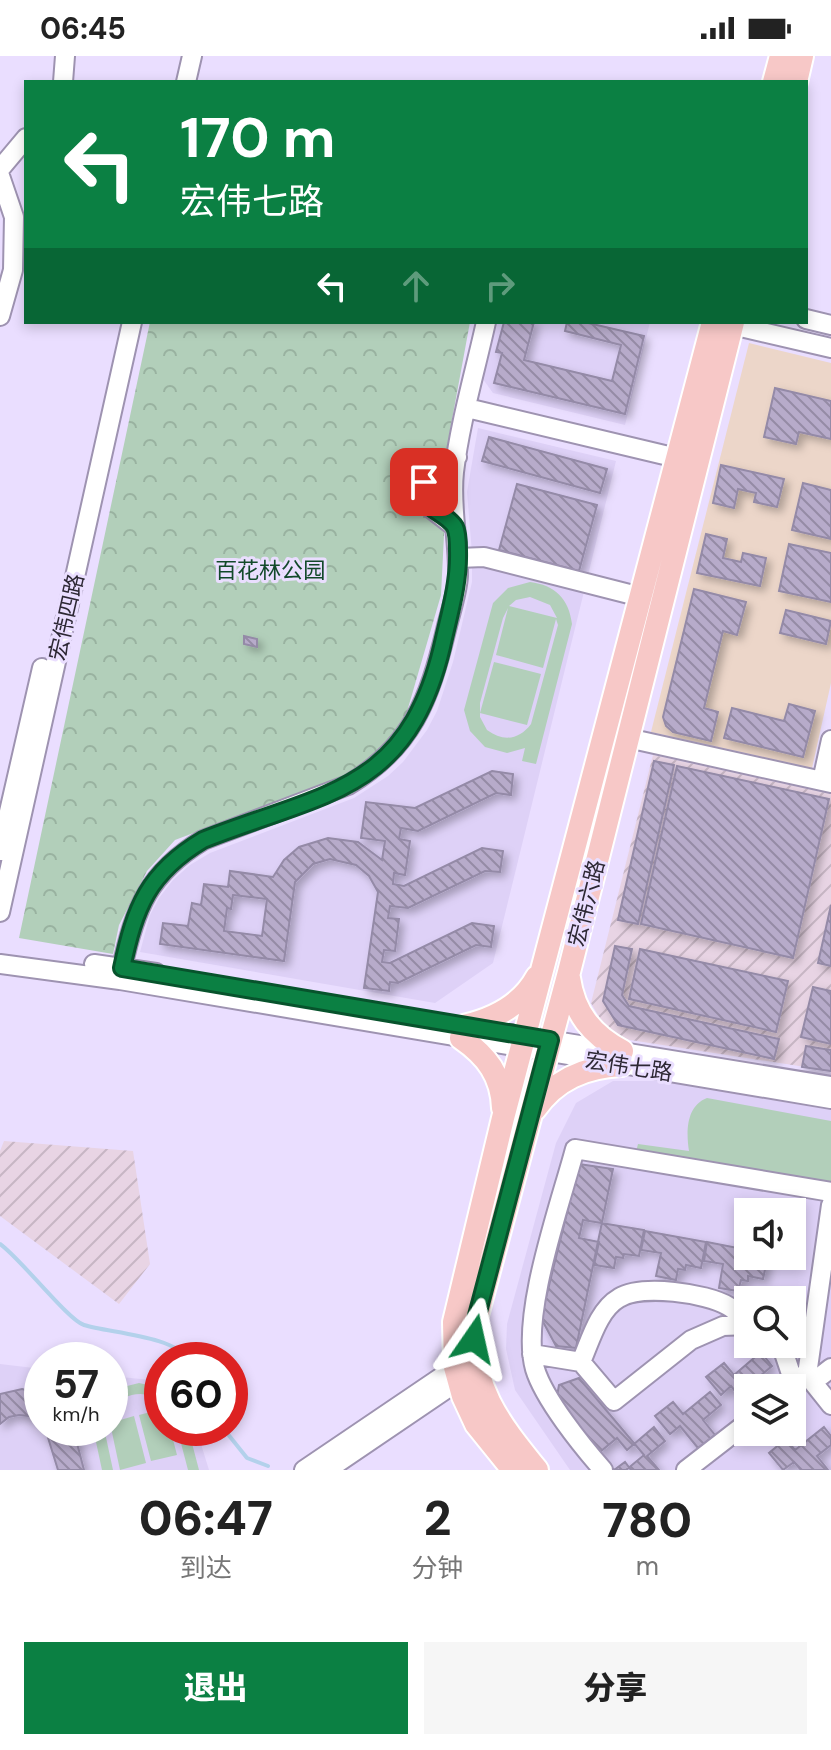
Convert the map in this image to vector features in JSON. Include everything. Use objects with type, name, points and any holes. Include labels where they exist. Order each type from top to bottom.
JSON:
[{"type":"main road","points":[[775,80],[781,56]]},
{"type":"main road","points":[[796,80],[802,56]]},
{"type":"main road","name":"宏伟六路","points":[[513,1470],[476,1424],[454,1322],[503,1118],[677,458],[726,324]]},
{"type":"main road","name":"宏伟六路","points":[[537,1470],[495,1415],[466,1368],[475,1323],[628,738],[726,324]]},
{"type":"main road","points":[[503,1118],[502,1094],[495,1071],[462,1032],[511,1006],[533,984],[543,965]]},
{"type":"main road","points":[[530,1117],[542,1098],[559,1083],[622,1058],[584,1020],[571,992],[569,972]]},
{"type":"street","points":[[63,80],[65,56]]},
{"type":"street","points":[[175,80],[181,56]]},
{"type":"street","points":[[186,80],[192,56]]},
{"type":"street","points":[[0,169],[24,138]]},
{"type":"street","points":[[0,176],[14,217],[13,270],[0,316]]},
{"type":"street","points":[[808,319],[831,325]]},
{"type":"street","name":"宏伟四路","points":[[0,851],[121,324]]},
{"type":"street","name":"宏伟四路","points":[[0,912],[132,324]]},
{"type":"street","points":[[122,968],[137,909],[163,870],[181,853],[203,840],[348,785],[379,765],[405,738],[424,706],[458,580],[454,487],[457,457],[486,324]]},
{"type":"street","points":[[730,324],[831,348]]},
{"type":"street","points":[[467,408],[677,458]]},
{"type":"street","points":[[455,527],[428,506],[421,490],[432,470],[457,457]]},
{"type":"street","points":[[458,558],[484,557],[641,597]]},
{"type":"street","points":[[605,733],[826,782],[831,740]]},
{"type":"street","name":"宏伟七路","points":[[0,953],[122,968],[462,1032]]},
{"type":"street","name":"宏伟七路","points":[[0,964],[622,1058],[831,1086]]},
{"type":"street","name":"宏伟七路","points":[[622,1058],[831,1099]]},
{"type":"street","points":[[603,1470],[546,1394],[536,1373],[532,1354],[534,1303],[575,1149],[831,1192]]},
{"type":"street","points":[[803,1374],[831,1205]]},
{"type":"street","points":[[581,1362],[602,1316],[619,1298],[650,1290],[692,1295],[727,1305],[734,1311]]},
{"type":"street","points":[[532,1354],[581,1362],[614,1401],[691,1340],[723,1326],[734,1325]]},
{"type":"street","points":[[304,1470],[466,1368]]},
{"type":"street","points":[[327,1470],[466,1368]]},
{"type":"street","points":[[806,1380],[831,1368]]},
{"type":"street","points":[[806,1385],[831,1405]]},
{"type":"street","points":[[686,1470],[734,1433]]},
{"type":"shaded area","points":[[493,324],[650,324],[625,425],[493,393],[480,375]]},
{"type":"shaded area","points":[[749,343],[831,363],[831,683],[812,768],[651,732]]},
{"type":"shaded area","points":[[478,428],[616,461],[493,963],[435,1003],[140,952],[150,915],[159,898],[190,865],[210,853],[354,798],[388,776],[427,730],[437,711],[453,662],[472,582],[467,492]]},
{"type":"shaded area","points":[[653,755],[831,794],[831,1071],[611,1037],[591,1003]]},
{"type":"shaded area","points":[[613,1081],[661,1081],[831,1110],[831,1470],[570,1470],[515,1390],[506,1349],[507,1324],[556,1143],[576,1103]]},
{"type":"shaded area","points":[[4,1141],[133,1151],[150,1264],[119,1304],[0,1216],[0,1151]]},
{"type":"shaded area","points":[[0,1364],[24,1367],[24,1446],[128,1446],[128,1378],[144,1379],[144,1446],[202,1446],[209,1470],[0,1470]]},
{"type":"green space","name":"百花林公园","points":[[150,324],[470,324],[449,436],[441,595],[406,715],[383,748],[359,770],[175,840],[147,871],[119,925],[113,954],[19,938]]},
{"type":"green space","points":[[530,582],[547,586],[568,607],[572,624],[536,764],[522,761],[525,748],[507,753],[485,747],[470,731],[464,710],[493,603],[508,588]],"holes":[[[530,597],[550,605],[557,618],[509,606],[516,600]],[[508,608],[496,655],[543,668],[556,619],[558,625],[531,724],[516,736],[505,738],[487,730],[480,717],[480,703]]]},
{"type":"green space","points":[[494,662],[541,674],[527,725],[480,713]]},
{"type":"green space","points":[[707,1098],[831,1121],[831,1183],[636,1152],[638,1144],[689,1151],[691,1113]]},
{"type":"green space","points":[[144,1384],[144,1394],[128,1397],[128,1386]]},
{"type":"green space","points":[[144,1414],[144,1434],[139,1415]]},
{"type":"green space","points":[[134,1416],[146,1463],[120,1470],[115,1446],[128,1446],[128,1418]]},
{"type":"green space","points":[[97,1446],[108,1446],[113,1470],[102,1470]]},
{"type":"green space","points":[[147,1446],[175,1446],[177,1455],[151,1461]]},
{"type":"green space","points":[[182,1446],[193,1446],[199,1470],[188,1470]]},
{"type":"building","points":[[503,324],[533,324],[524,360],[612,381],[621,345],[565,331],[567,324],[593,324],[644,336],[625,414],[494,383],[502,353],[496,352]]},
{"type":"building","points":[[775,388],[831,401],[831,439],[799,432],[796,444],[764,437]]},
{"type":"building","points":[[489,437],[607,469],[600,493],[482,461]]},
{"type":"building","points":[[721,465],[784,479],[777,507],[754,502],[756,493],[738,489],[734,508],[713,503]]},
{"type":"building","points":[[803,483],[831,490],[831,539],[792,530]]},
{"type":"building","points":[[517,484],[597,505],[579,571],[499,550]]},
{"type":"building","points":[[706,534],[727,539],[723,558],[741,562],[743,553],[766,558],[760,586],[697,573]]},
{"type":"building","points":[[789,544],[831,553],[831,602],[779,591]]},
{"type":"building","points":[[694,589],[746,602],[737,635],[723,631],[704,708],[718,712],[711,741],[673,732],[666,726],[663,717]]},
{"type":"building","points":[[786,610],[831,621],[826,644],[780,633]]},
{"type":"building","points":[[244,636],[257,639],[257,647],[244,644]]},
{"type":"building","points":[[789,704],[815,711],[803,757],[724,738],[732,708],[784,721]]},
{"type":"building","points":[[654,761],[674,765],[638,924],[618,920]]},
{"type":"building","points":[[677,766],[829,799],[793,958],[641,924]]},
{"type":"building","points":[[492,771],[513,774],[511,795],[496,793],[418,831],[401,828],[399,839],[410,841],[405,875],[394,873],[393,884],[404,886],[482,848],[503,851],[500,872],[485,871],[408,908],[390,906],[388,918],[399,919],[395,951],[384,950],[382,962],[390,963],[472,923],[494,926],[491,947],[476,945],[398,983],[390,982],[389,991],[364,988],[378,892],[369,876],[356,865],[330,859],[313,864],[295,882],[284,961],[160,944],[163,923],[188,926],[192,903],[201,905],[204,884],[228,887],[230,871],[273,877],[284,860],[299,847],[328,838],[358,842],[382,860],[385,841],[361,838],[366,802],[415,808]],"holes":[[[233,895],[267,899],[262,936],[224,931],[227,908],[231,909]]]},
{"type":"building","points":[[831,905],[831,966],[818,963]]},
{"type":"building","points":[[615,946],[632,949],[622,995],[629,1006],[779,1039],[774,1059],[618,1025],[603,1001]]},
{"type":"building","points":[[640,949],[788,981],[776,1032],[629,999]]},
{"type":"building","points":[[813,987],[831,991],[831,1044],[801,1037]]},
{"type":"building","points":[[806,1046],[831,1050],[831,1071],[802,1067]]},
{"type":"building","points":[[579,1164],[613,1169],[576,1348],[556,1346],[541,1318]]},
{"type":"building","points":[[583,1220],[644,1230],[639,1256],[624,1254],[623,1258],[616,1257],[614,1268],[594,1265],[599,1242],[579,1238]]},
{"type":"building","points":[[645,1231],[706,1242],[701,1268],[686,1265],[685,1270],[678,1269],[676,1280],[656,1276],[661,1253],[641,1250]]},
{"type":"building","points":[[707,1242],[734,1247],[734,1270],[765,1270],[763,1279],[748,1276],[748,1281],[741,1280],[739,1286],[734,1286],[734,1290],[719,1288],[723,1264],[704,1261]]},
{"type":"building","points":[[754,1358],[766,1358],[772,1366],[762,1374],[735,1374]]},
{"type":"building","points":[[724,1363],[734,1375],[734,1390],[731,1386],[721,1395],[706,1377]]},
{"type":"building","points":[[579,1378],[644,1455],[626,1470],[614,1470],[560,1407],[557,1396],[559,1385]]},
{"type":"building","points":[[24,1390],[24,1416],[9,1417],[0,1424],[0,1394]]},
{"type":"building","points":[[710,1392],[721,1405],[703,1420],[715,1435],[698,1448],[680,1426],[670,1434],[655,1416],[673,1402],[683,1414]]},
{"type":"building","points":[[654,1427],[665,1441],[647,1456],[659,1470],[631,1470],[625,1462],[614,1470],[600,1452],[617,1438],[627,1450]]},
{"type":"building","points":[[824,1427],[831,1436],[831,1445],[817,1456],[828,1470],[801,1470],[794,1462],[783,1470],[769,1453],[778,1446],[792,1446],[795,1450],[806,1446],[806,1441]]},
{"type":"building","points":[[51,1446],[78,1446],[84,1470],[58,1470]]},
{"type":"waterway","points":[[0,1244],[77,1321],[95,1328],[161,1342]]},
{"type":"waterway","points":[[237,1446],[247,1458],[268,1466]]},
{"type":"route","points":[[424,482],[421,490],[423,499],[455,527],[458,580],[439,659],[424,706],[415,722],[405,738],[379,765],[348,785],[203,840],[181,853],[147,890],[137,909],[122,968],[550,1040],[475,1323],[474,1339]]}]
